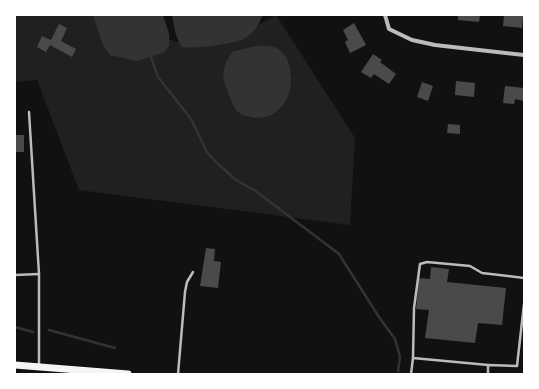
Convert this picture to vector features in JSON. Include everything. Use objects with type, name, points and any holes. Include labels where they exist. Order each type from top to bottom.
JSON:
[{"type":"main road","points":[[15,365],[128,374]]},
{"type":"street","points":[[385,15],[389,29],[412,40],[435,45],[524,55]]},
{"type":"lane","points":[[29,112],[39,274],[39,367]]},
{"type":"lane","points":[[412,374],[414,308],[420,264],[427,262],[470,266],[482,273],[524,278]]},
{"type":"lane","points":[[178,374],[185,292],[187,282],[193,272]]},
{"type":"lane","points":[[15,275],[39,274]]},
{"type":"lane","points":[[413,358],[488,365],[517,366],[524,304]]},
{"type":"lane","points":[[488,365],[488,374]]},
{"type":"shaded area","points":[[15,15],[95,15],[183,44],[228,41],[276,15],[355,138],[350,225],[79,190],[37,80],[15,82]]},
{"type":"shaded area","points":[[93,15],[163,15],[169,34],[169,45],[165,52],[137,61],[110,55],[103,45]]},
{"type":"shaded area","points":[[172,15],[263,15],[252,33],[242,40],[215,45],[182,47],[175,31]]},
{"type":"shaded area","points":[[255,46],[271,46],[282,52],[289,63],[291,79],[290,90],[283,104],[273,114],[259,118],[245,116],[234,108],[226,88],[223,73],[232,52]]},
{"type":"building","points":[[458,15],[480,15],[479,22],[458,20]]},
{"type":"building","points":[[504,15],[523,15],[522,28],[503,26]]},
{"type":"building","points":[[354,23],[366,45],[350,53],[345,42],[348,40],[343,30]]},
{"type":"building","points":[[59,24],[67,28],[61,41],[76,49],[72,57],[50,45],[46,52],[37,47],[42,36],[51,40]]},
{"type":"building","points":[[373,54],[382,60],[380,62],[396,74],[389,84],[374,74],[371,78],[361,72]]},
{"type":"building","points":[[456,81],[475,83],[474,97],[455,95]]},
{"type":"building","points":[[422,82],[433,86],[428,101],[417,97]]},
{"type":"building","points":[[505,86],[524,88],[524,101],[515,99],[514,104],[503,103]]},
{"type":"building","points":[[448,124],[460,125],[460,134],[447,133]]},
{"type":"building","points":[[15,135],[24,135],[24,152],[15,152]]},
{"type":"building","points":[[206,248],[215,249],[214,261],[221,262],[218,288],[200,286]]},
{"type":"building","points":[[431,267],[449,269],[447,282],[506,288],[502,325],[478,323],[475,343],[425,338],[429,310],[416,309],[419,278],[430,279]]},
{"type":"waterway","points":[[151,57],[158,77],[191,119],[207,152],[216,162],[236,180],[257,192],[339,254],[379,317],[395,339],[400,357],[398,371]]},
{"type":"waterway","points":[[15,327],[33,332]]},
{"type":"waterway","points":[[49,330],[115,348]]}]
